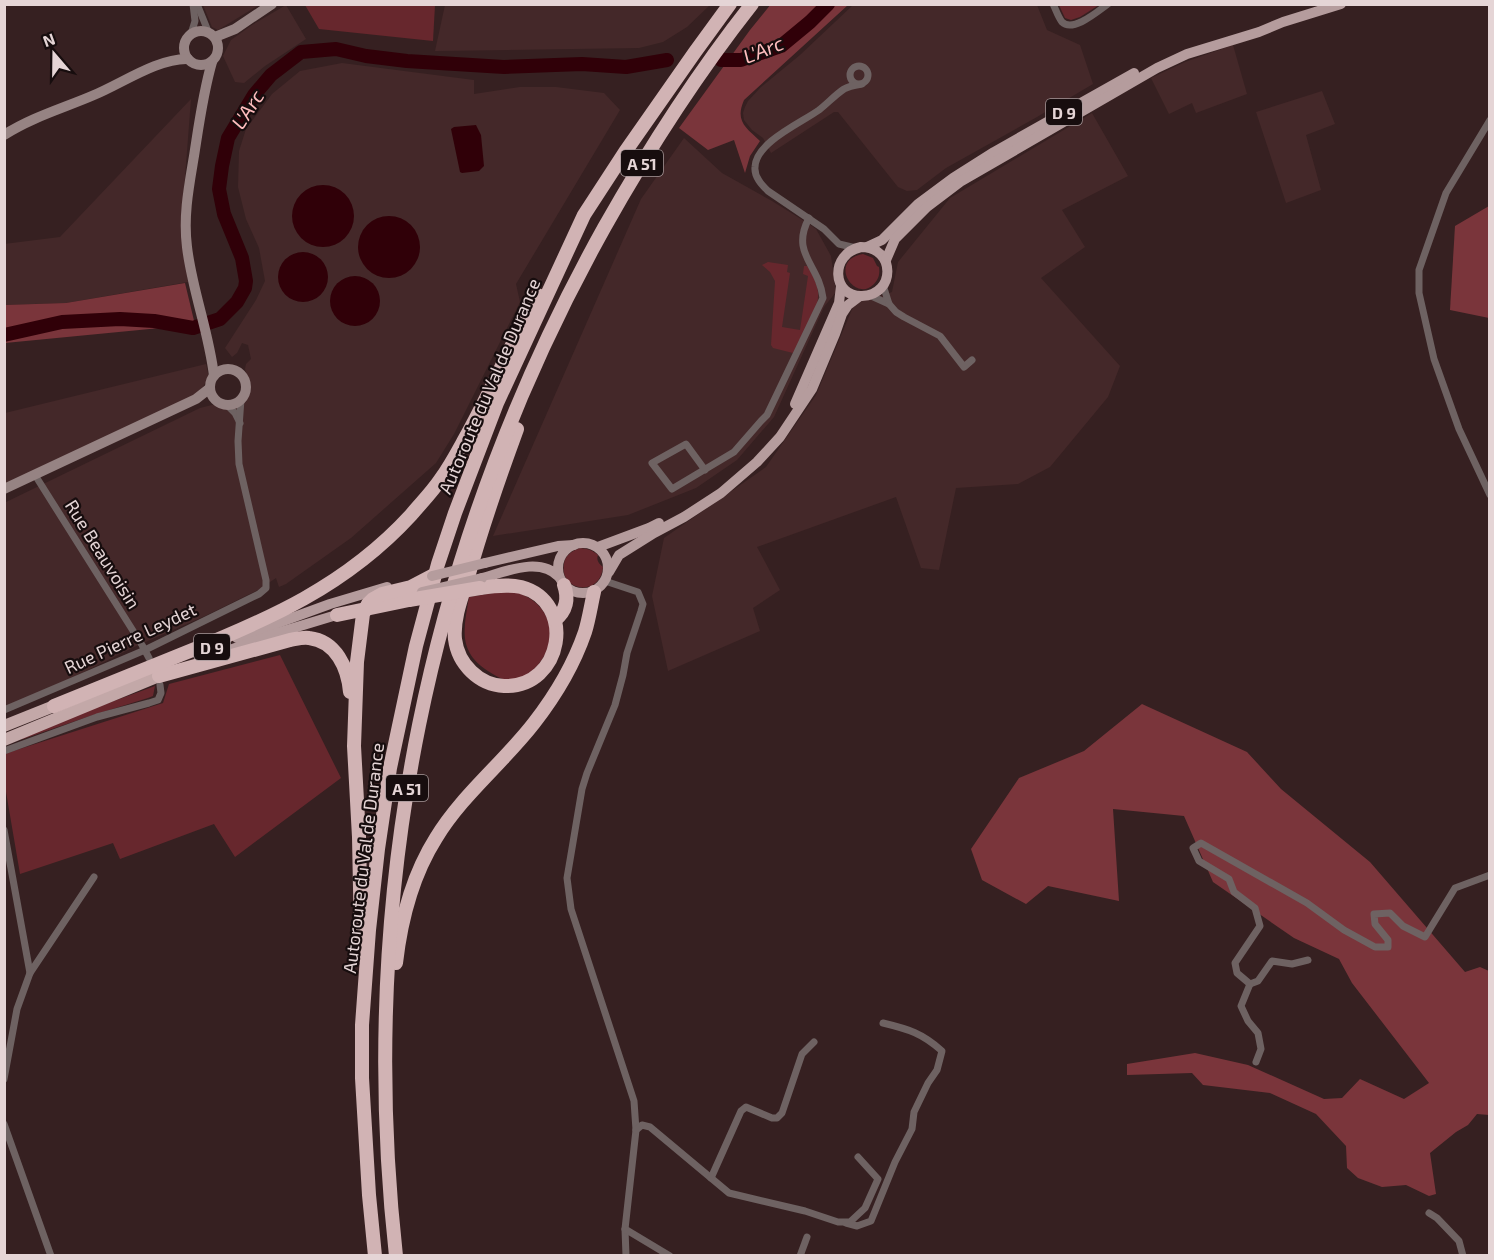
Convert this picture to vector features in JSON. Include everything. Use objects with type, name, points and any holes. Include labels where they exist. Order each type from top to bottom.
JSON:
[{"type":"highway","name":"Autoroute du Val de Durance","points":[[375,1256],[363,1113],[362,1025],[371,910],[384,809],[398,728],[423,620],[450,526],[497,403],[584,215],[681,71],[730,4]]},
{"type":"highway","name":"Autoroute du Val de Durance","points":[[396,1256],[388,1166],[385,1062],[389,941],[401,822],[416,739],[448,602],[473,521],[501,443],[544,343],[586,260],[660,133],[724,40],[752,4]]},
{"type":"highway","points":[[54,706],[235,633],[280,612],[334,582],[389,537],[425,499],[448,469],[525,319],[584,215]]},
{"type":"highway","points":[[337,615],[411,591],[481,583],[519,587],[526,589],[544,602],[555,620],[556,642],[550,663],[537,676],[520,684],[493,685],[485,682],[470,670],[462,660],[455,632],[462,599],[497,483],[533,386],[586,260]]},
{"type":"highway","points":[[411,591],[432,576]]},
{"type":"highway","points":[[555,620],[562,613],[566,604],[566,595],[561,581]]},
{"type":"highway","points":[[385,1062],[401,927],[419,870],[448,820],[533,724],[560,685],[585,632],[594,592]]},
{"type":"highway","points":[[354,746],[357,662],[360,630],[367,607]]},
{"type":"highway","points":[[159,681],[290,640],[309,638],[328,645],[335,651],[345,667],[350,688],[359,848],[362,1025]]},
{"type":"highway","name":"D 9","points":[[4,740],[159,681]]},
{"type":"highway","name":"D 9","points":[[4,726],[54,706]]},
{"type":"main road","points":[[210,352],[219,364],[226,369],[236,371],[243,377],[246,388],[241,399],[232,404],[223,404],[216,400],[210,388],[213,376],[210,352],[187,246],[187,198],[205,86],[212,62],[219,48],[235,29],[272,4]]},
{"type":"main road","name":"D 9","points":[[886,260],[895,240],[927,207],[960,182],[1157,68],[1187,54],[1341,4]]},
{"type":"main road","name":"D 9","points":[[862,248],[882,240],[918,204],[953,178],[994,152],[1152,62],[1204,41],[1257,26],[1283,22]]},
{"type":"main road","points":[[205,86],[193,62],[184,52],[186,39],[191,34],[202,30],[211,34],[235,29]]},
{"type":"main road","points":[[211,34],[219,48]]},
{"type":"main road","points":[[147,70],[184,45]]},
{"type":"main road","points":[[4,135],[32,119],[177,59],[202,65],[212,62]]},
{"type":"main road","points":[[481,583],[535,566],[545,567],[570,591],[586,594],[594,592],[607,577],[619,555],[721,493],[757,462],[780,437],[812,389],[842,314],[848,305],[861,295],[878,290],[884,285],[888,274],[886,260],[878,252],[862,248],[847,253],[840,262],[839,303],[795,405],[774,437],[753,459],[715,490],[649,528],[598,548]]},
{"type":"main road","points":[[841,286],[861,295]]},
{"type":"main road","points":[[213,376],[226,369]]},
{"type":"main road","points":[[4,489],[196,399],[210,388]]},
{"type":"main road","points":[[196,399],[216,400]]},
{"type":"main road","points":[[432,576],[558,546],[582,543],[598,548],[607,558],[607,577]]},
{"type":"main road","points":[[561,581],[559,561],[562,554],[574,545]]},
{"type":"main road","name":"D 9","points":[[54,706],[330,604],[372,591],[411,591]]},
{"type":"main road","name":"D 9","points":[[159,681],[277,633],[337,615]]},
{"type":"street","points":[[191,34],[195,21],[195,4]]},
{"type":"street","points":[[195,4],[211,34]]},
{"type":"street","points":[[1053,4],[1060,20],[1064,24],[1072,25],[1108,4]]},
{"type":"street","points":[[846,88],[851,70],[860,66],[865,69],[868,77],[862,84],[846,88],[773,140],[758,156],[755,168],[757,177],[768,191],[824,229],[839,244],[862,248]]},
{"type":"street","points":[[850,76],[853,82],[858,85],[862,84]]},
{"type":"street","points":[[1490,120],[1446,193],[1419,270],[1419,293],[1434,359],[1459,429],[1490,495]]},
{"type":"street","points":[[705,470],[686,444],[652,463],[672,489],[705,470],[734,452],[767,415],[823,298],[820,281],[806,256],[801,241],[809,219]]},
{"type":"street","points":[[839,244],[840,262]]},
{"type":"street","points":[[884,285],[889,304],[896,312],[940,336],[964,367],[972,360]]},
{"type":"street","points":[[861,295],[889,304]]},
{"type":"street","points":[[240,423],[241,399]]},
{"type":"street","points":[[227,405],[235,413],[240,423]]},
{"type":"street","name":"Rue Pierre Leydet","points":[[4,710],[145,650],[259,594],[266,588],[239,464],[240,423]]},
{"type":"street","name":"Rue Beauvoisin","points":[[35,475],[149,658]]},
{"type":"street","points":[[607,577],[638,592],[643,604],[627,653],[615,705],[582,789],[567,878],[571,909],[634,1101],[636,1130],[625,1229],[626,1256]]},
{"type":"street","points":[[4,751],[97,717],[158,700],[161,693],[159,681]]},
{"type":"street","points":[[4,830],[30,973]]},
{"type":"street","points":[[1250,984],[1238,973],[1235,963],[1260,926],[1255,908],[1234,892],[1229,879],[1199,861],[1193,848],[1201,843],[1307,903],[1344,930],[1375,947],[1388,948],[1388,940],[1375,924],[1374,914],[1390,913],[1403,926],[1425,937],[1455,888],[1490,875]]},
{"type":"street","points":[[4,1079],[16,1009],[30,973],[94,877]]},
{"type":"street","points":[[1256,1062],[1261,1049],[1258,1033],[1248,1022],[1241,1006],[1250,984],[1258,981],[1272,961],[1292,964],[1308,960]]},
{"type":"street","points":[[843,1222],[856,1226],[871,1221],[895,1162],[912,1129],[915,1112],[928,1083],[937,1070],[942,1051],[928,1039],[908,1029],[883,1023]]},
{"type":"street","points":[[711,1178],[741,1111],[746,1107],[772,1118],[777,1118],[782,1113],[802,1054],[814,1042]]},
{"type":"street","points":[[4,1124],[51,1256]]},
{"type":"street","points":[[636,1130],[642,1125],[650,1126],[729,1193],[838,1222],[850,1222],[865,1208],[878,1179],[858,1157]]},
{"type":"street","points":[[1429,1213],[1437,1218],[1459,1241],[1463,1256]]},
{"type":"street","points":[[625,1229],[670,1256]]},
{"type":"street","points":[[800,1256],[807,1236]]},
{"type":"shaded area","points":[[445,4],[710,5],[687,27],[663,42],[639,48],[435,51]]},
{"type":"shaded area","points":[[771,4],[848,5],[744,100],[741,107],[741,119],[760,141],[750,156],[745,173],[734,140],[708,150],[679,128]]},
{"type":"shaded area","points":[[203,5],[259,5],[218,30],[212,27]]},
{"type":"shaded area","points":[[286,5],[306,39],[244,83],[235,82],[223,56],[231,40]]},
{"type":"shaded area","points":[[305,5],[435,5],[433,41],[319,29]]},
{"type":"shaded area","points":[[853,5],[1037,5],[1047,30],[1080,45],[1093,84],[946,168],[917,190],[907,191],[898,187],[838,112],[834,112],[771,153],[763,138],[744,120],[743,113],[748,101]]},
{"type":"shaded area","points":[[1059,5],[1099,5],[1071,20],[1065,18]]},
{"type":"shaded area","points":[[1233,45],[1247,94],[1196,113],[1192,103],[1169,114],[1151,78],[1185,62]]},
{"type":"shaded area","points":[[342,63],[474,80],[474,94],[520,87],[556,87],[604,93],[620,110],[516,284],[520,302],[454,434],[436,463],[351,538],[286,584],[279,587],[276,578],[258,590],[205,616],[5,708],[4,503],[200,408],[216,404],[228,409],[246,402],[250,391],[245,369],[251,359],[248,345],[242,343],[232,357],[225,348],[256,300],[265,281],[259,248],[246,219],[238,187],[239,151],[246,129],[272,94],[300,71]]},
{"type":"shaded area","points":[[1322,91],[1335,124],[1306,135],[1321,190],[1286,203],[1256,112]]},
{"type":"shaded area","points":[[191,99],[181,230],[188,282],[66,303],[5,305],[4,244],[60,237]]},
{"type":"shaded area","points":[[1092,113],[1128,176],[1062,210],[1085,247],[1041,278],[1120,366],[1108,397],[1050,467],[1018,484],[956,488],[939,570],[921,568],[896,497],[757,547],[780,590],[753,608],[760,631],[668,671],[652,596],[664,538],[766,467],[816,395],[853,307],[862,301],[892,292],[898,262],[950,198]]},
{"type":"shaded area","points":[[476,125],[481,135],[484,166],[479,171],[462,173],[451,129]]},
{"type":"shaded area","points":[[684,138],[722,173],[816,229],[831,256],[836,292],[824,307],[774,417],[737,460],[696,488],[628,515],[493,536],[641,199]]},
{"type":"shaded area","points":[[323,185],[340,190],[345,194],[349,199],[354,216],[349,233],[345,238],[340,242],[323,247],[306,242],[301,238],[297,233],[292,216],[297,199],[301,194],[306,190]]},
{"type":"shaded area","points":[[1489,206],[1489,318],[1450,310],[1455,226]]},
{"type":"shaded area","points":[[389,216],[401,218],[411,225],[418,235],[420,247],[418,259],[411,269],[401,276],[389,278],[377,276],[367,269],[360,259],[358,247],[360,235],[367,225],[377,218]]},
{"type":"shaded area","points":[[303,252],[312,254],[323,263],[328,277],[326,286],[317,297],[303,302],[294,300],[283,291],[278,277],[280,268],[289,257]]},
{"type":"shaded area","points":[[863,254],[873,258],[879,267],[879,276],[867,289],[859,289],[848,279],[846,271],[847,264],[852,258]]},
{"type":"shaded area","points":[[768,262],[788,265],[787,272],[790,273],[782,327],[800,330],[808,276],[803,274],[804,266],[807,266],[817,285],[816,307],[793,353],[773,348],[771,345],[775,281],[762,265]]},
{"type":"shaded area","points":[[355,276],[364,278],[375,287],[380,301],[378,310],[369,321],[355,326],[346,324],[335,315],[330,301],[332,292],[341,281]]},
{"type":"shaded area","points":[[185,283],[196,329],[160,328],[5,343],[5,305],[66,303]]},
{"type":"shaded area","points":[[206,364],[209,378],[191,398],[5,484],[5,413]]},
{"type":"shaded area","points":[[580,548],[598,555],[598,562],[603,567],[600,577],[588,587],[573,585],[564,573],[567,556]]},
{"type":"shaded area","points":[[512,590],[528,597],[541,608],[550,628],[550,638],[548,648],[536,667],[519,678],[509,680],[495,676],[471,655],[467,647],[465,629],[469,597]]},
{"type":"shaded area","points":[[280,655],[341,778],[235,857],[214,824],[120,859],[113,843],[20,874],[5,786],[4,754],[163,703],[169,684]]},
{"type":"shaded area","points":[[155,686],[153,696],[148,698],[22,738],[92,709]]},
{"type":"shaded area","points":[[1142,704],[1247,752],[1281,789],[1370,862],[1465,972],[1480,967],[1489,971],[1489,1115],[1477,1114],[1468,1125],[1430,1153],[1436,1194],[1429,1196],[1406,1185],[1382,1187],[1358,1178],[1347,1168],[1346,1146],[1316,1114],[1270,1093],[1203,1085],[1192,1073],[1127,1075],[1127,1064],[1195,1053],[1248,1065],[1324,1099],[1342,1098],[1360,1079],[1404,1099],[1429,1083],[1352,983],[1339,959],[1294,938],[1213,882],[1184,816],[1113,809],[1119,901],[1048,886],[1026,904],[982,880],[971,849],[1019,778],[1084,751]]},
{"type":"waterway","name":"L'Arc","points":[[721,60],[741,60],[781,46],[828,4]]},
{"type":"waterway","name":"L'Arc","points":[[4,335],[62,322],[120,319],[154,321],[193,328],[220,319],[237,302],[245,288],[246,281],[242,258],[224,214],[219,189],[228,138],[254,95],[271,75],[301,52],[336,49],[366,56],[407,61],[504,67],[582,64],[626,67],[667,60]]}]
